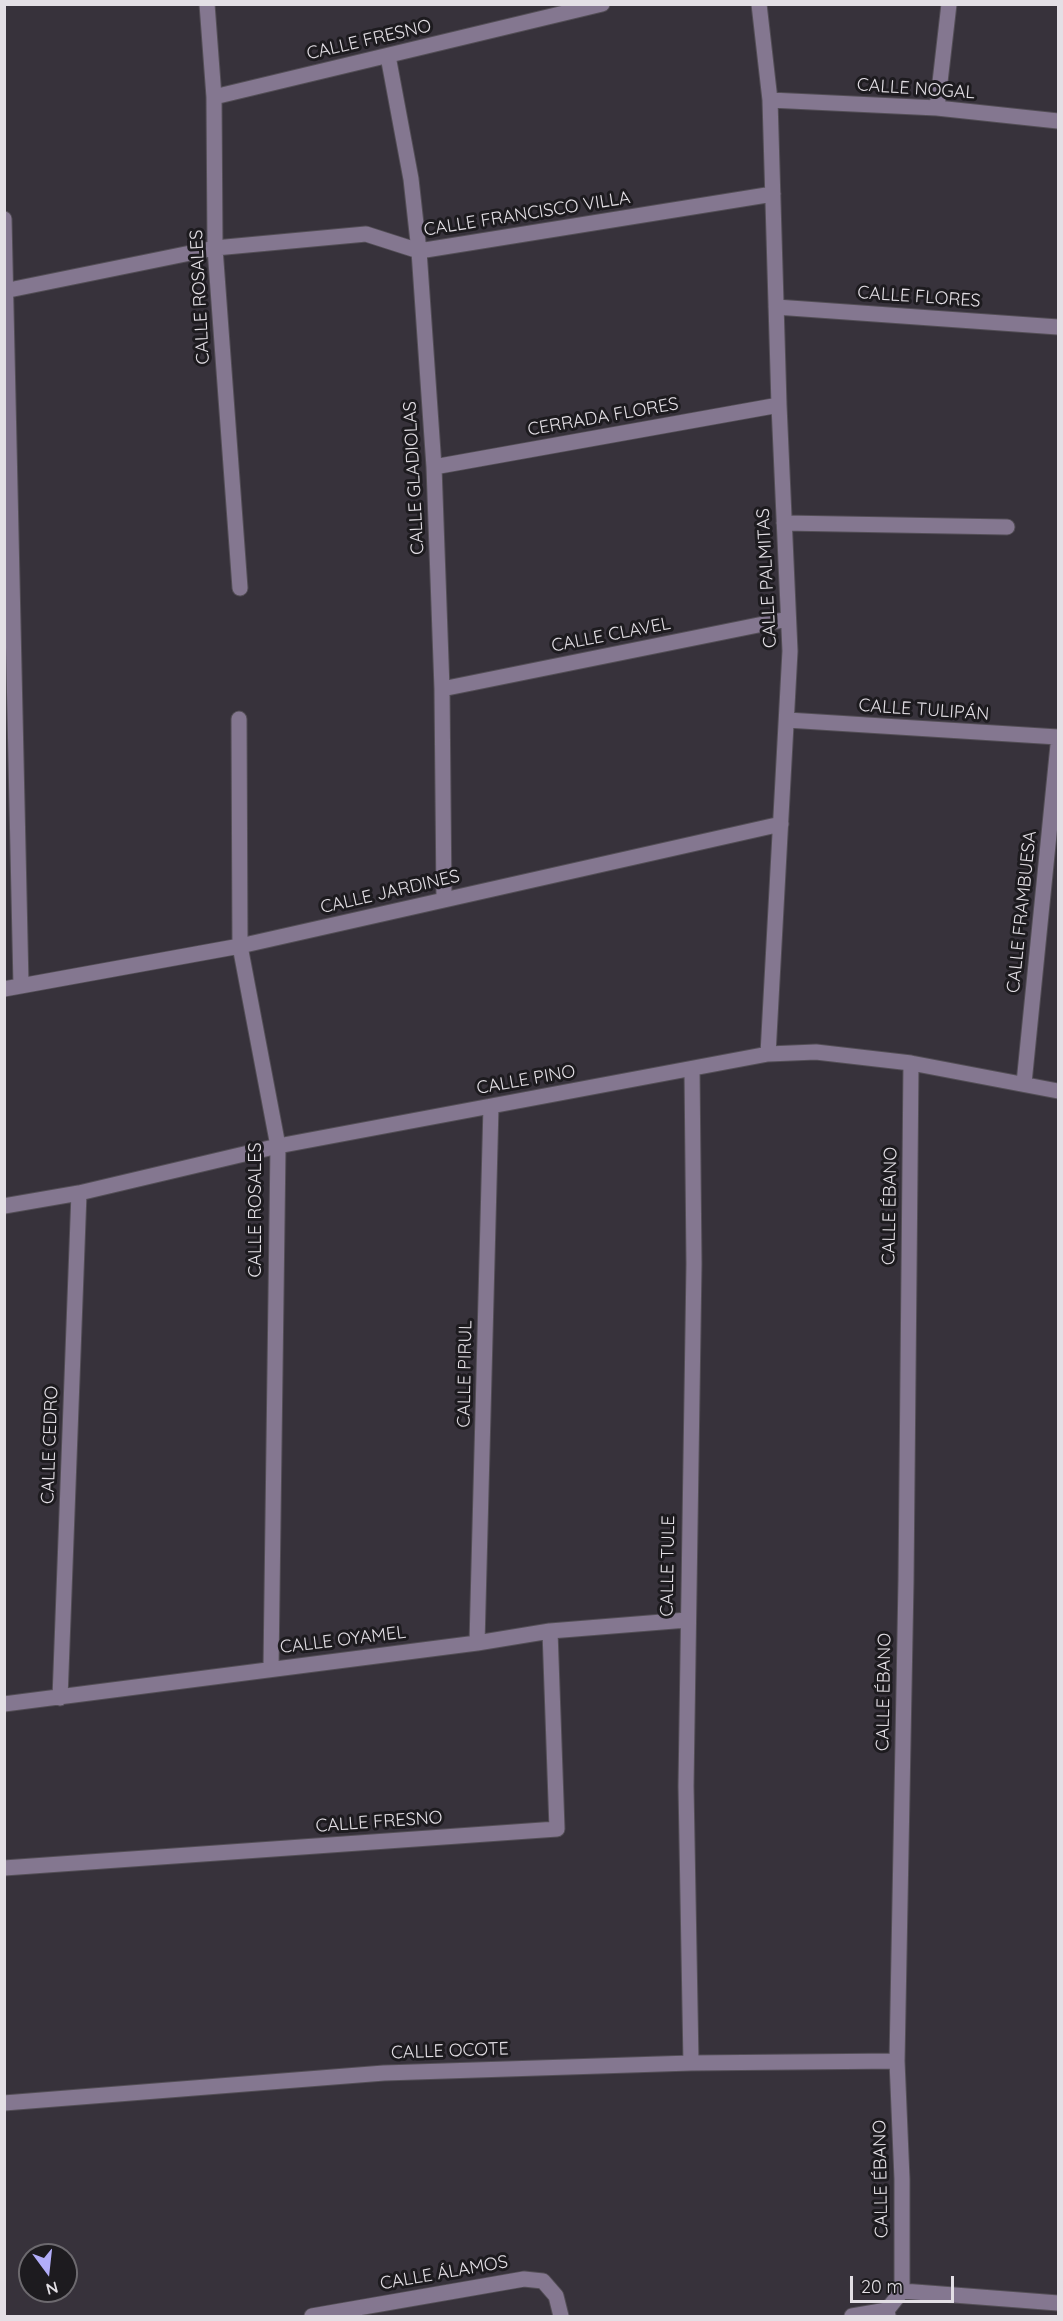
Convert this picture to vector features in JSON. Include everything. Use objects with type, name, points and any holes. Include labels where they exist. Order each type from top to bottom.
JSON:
[{"type":"street","name":"CALLE ROSALES","points":[[207,4],[214,97],[215,248],[240,588]]},
{"type":"street","name":"CALLE FRESNO","points":[[214,97],[602,4]]},
{"type":"street","points":[[759,4],[770,100]]},
{"type":"street","points":[[937,108],[949,4]]},
{"type":"street","name":"CALLE GLADIOLAS","points":[[388,56],[411,179],[419,251],[434,467],[442,689],[444,900]]},
{"type":"street","name":"CALLE NOGAL","points":[[770,100],[937,108],[1059,121]]},
{"type":"street","name":"CALLE PALMITAS","points":[[768,1054],[790,651],[779,405],[770,100]]},
{"type":"street","name":"CALLE FRANCISCO VILLA","points":[[6,291],[215,248],[366,234],[419,251],[773,194]]},
{"type":"street","points":[[4,219],[21,985]]},
{"type":"street","name":"CALLE FLORES","points":[[776,307],[1059,327]]},
{"type":"street","name":"CERRADA FLORES","points":[[434,467],[779,405]]},
{"type":"street","points":[[784,522],[1006,527]]},
{"type":"street","name":"CALLE CLAVEL","points":[[442,689],[788,619]]},
{"type":"street","name":"CALLE ROSALES","points":[[239,719],[240,946],[278,1146],[271,1668]]},
{"type":"street","name":"CALLE TULIPÁN","points":[[787,720],[1059,737]]},
{"type":"street","name":"CALLE FRAMBUESA","points":[[1024,1083],[1059,746]]},
{"type":"street","name":"CALLE JARDINES","points":[[4,989],[240,946],[781,824]]},
{"type":"street","name":"CALLE PINO","points":[[4,1206],[79,1193],[278,1146],[768,1054],[816,1052],[910,1064],[1059,1091]]},
{"type":"street","name":"CALLE ÉBANO","points":[[902,2291],[902,2179],[897,2061],[906,1581],[910,1064]]},
{"type":"street","name":"CALLE TULE","points":[[691,2063],[687,1620],[694,1264],[692,1070]]},
{"type":"street","name":"CALLE PIRUL","points":[[477,1643],[491,1106]]},
{"type":"street","name":"CALLE CEDRO","points":[[60,1698],[79,1193]]},
{"type":"street","name":"CALLE OYAMEL","points":[[4,1704],[477,1643],[550,1630],[687,1620]]},
{"type":"street","name":"CALLE FRESNO","points":[[4,1868],[557,1829],[550,1630]]},
{"type":"street","name":"CALLE OCOTE","points":[[4,2103],[384,2073],[691,2063],[897,2061]]},
{"type":"street","name":"CALLE ÁLAMOS","points":[[312,2316],[524,2279],[543,2281],[556,2296],[561,2316]]},
{"type":"street","points":[[852,2316],[887,2313],[902,2291],[1059,2303]]}]
